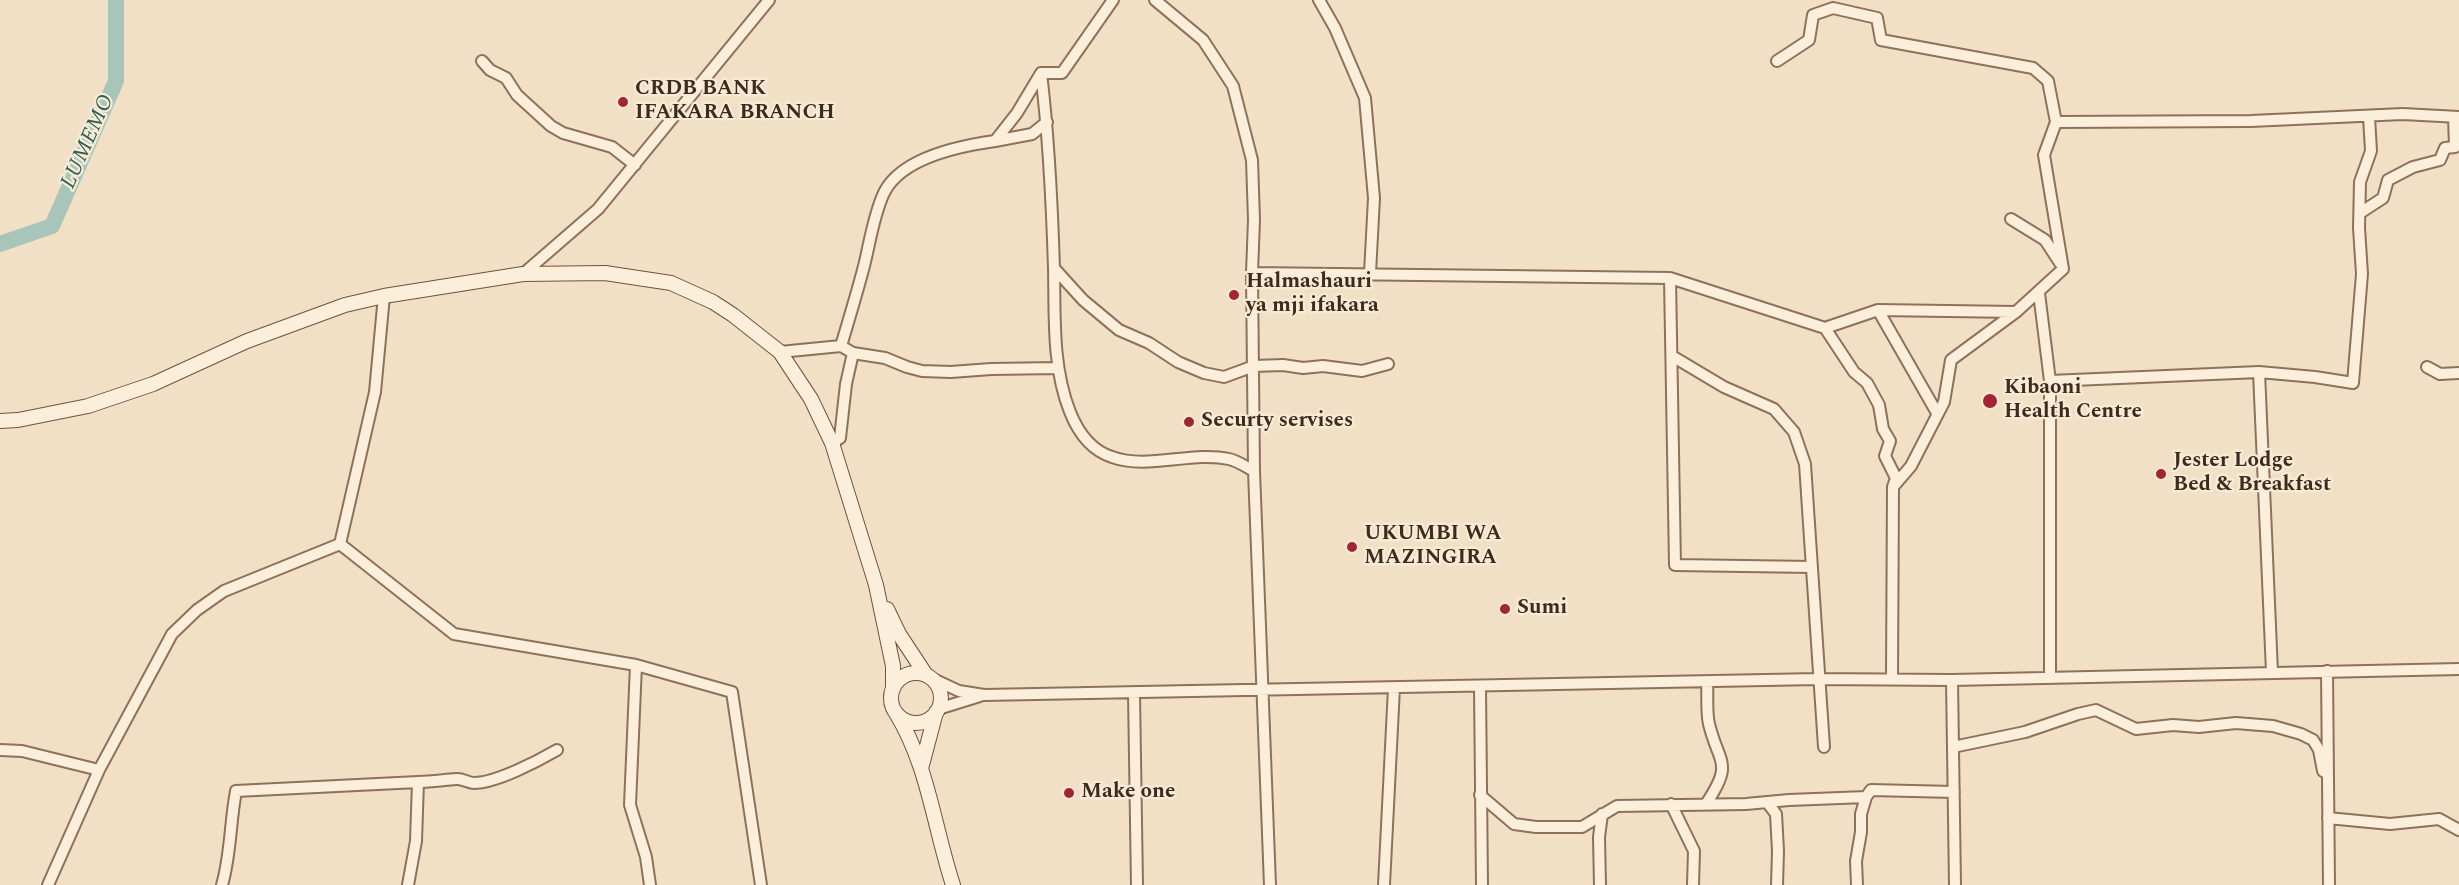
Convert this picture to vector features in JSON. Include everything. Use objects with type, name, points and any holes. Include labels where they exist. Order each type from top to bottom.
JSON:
[{"type":"main road","points":[[0,421],[18,420],[88,406],[153,384],[258,337],[345,304],[384,296],[523,274],[605,273],[671,283],[713,302],[780,352],[811,399],[832,443],[876,585],[893,666],[891,699],[896,713],[910,736],[922,767],[953,885]]},
{"type":"main road","points":[[876,585],[899,634],[939,689],[937,711],[922,767]]},
{"type":"main road","points":[[893,689],[904,676],[915,673],[928,676]]},
{"type":"main road","points":[[896,713],[908,722],[919,723],[937,711]]},
{"type":"street","points":[[523,274],[598,209],[736,37],[769,0]]},
{"type":"street","points":[[1041,74],[1062,73],[1113,0]]},
{"type":"street","points":[[1155,0],[1203,40],[1233,86],[1252,160],[1254,471],[1270,885]]},
{"type":"street","points":[[1320,0],[1335,28],[1365,98],[1374,198],[1370,273]]},
{"type":"street","points":[[1777,61],[1809,40],[1813,15],[1833,8],[1877,18],[1881,40],[2033,68],[2048,81],[2056,122],[2044,155],[2063,269]]},
{"type":"street","points":[[482,61],[490,70],[506,78],[517,95],[551,126],[563,133],[612,147],[635,165]]},
{"type":"street","points":[[1041,74],[1047,122],[1054,268],[1053,311],[1059,368],[1070,411],[1080,432],[1090,445],[1111,457],[1130,461],[1208,457],[1231,459],[1254,471]]},
{"type":"street","points":[[995,141],[1017,113],[1041,74]]},
{"type":"street","points":[[2056,122],[2234,122],[2403,114],[2457,117],[2455,147],[2445,148],[2440,160],[2413,167],[2388,180],[2383,198],[2360,213]]},
{"type":"street","points":[[2050,381],[2259,372],[2353,383],[2362,274],[2360,182],[2371,151],[2369,117]]},
{"type":"street","points":[[841,346],[865,265],[873,222],[884,192],[903,170],[945,150],[1032,134],[1047,122]]},
{"type":"street","points":[[2011,219],[2045,240],[2063,269]]},
{"type":"street","points":[[1054,268],[1075,292],[1119,330],[1149,342],[1178,362],[1204,373],[1224,377],[1254,366],[1323,366],[1362,371],[1388,364]]},
{"type":"street","points":[[1893,487],[1911,466],[1944,402],[1951,360],[2016,312],[2063,269]]},
{"type":"street","points":[[1252,273],[1670,278],[1825,328],[1878,310],[2016,312]]},
{"type":"street","points":[[1670,278],[1676,565],[1812,567]]},
{"type":"street","points":[[2039,293],[2050,381],[2050,677]]},
{"type":"street","points":[[340,544],[375,392],[384,296]]},
{"type":"street","points":[[1878,310],[1937,413]]},
{"type":"street","points":[[1825,328],[1854,372],[1867,383],[1880,405],[1883,429],[1890,441],[1885,456],[1896,478],[1893,487],[1892,680]]},
{"type":"street","points":[[780,352],[841,346],[853,353],[885,358],[907,367],[951,372],[1002,368],[1059,368]]},
{"type":"street","points":[[832,443],[840,438],[846,384],[853,353]]},
{"type":"street","points":[[1672,356],[1724,387],[1774,409],[1794,432],[1806,464],[1824,747]]},
{"type":"street","points":[[2427,367],[2440,374],[2459,373]]},
{"type":"street","points":[[2259,372],[2272,672]]},
{"type":"street","points":[[340,544],[454,634],[636,665],[732,692],[761,885]]},
{"type":"street","points":[[48,885],[99,770],[172,634],[197,610],[224,591],[340,544]]},
{"type":"street","points":[[636,665],[630,804],[646,857],[650,885]]},
{"type":"street","points":[[928,676],[959,691],[984,695],[1818,679],[1952,680],[2459,669]]},
{"type":"street","points":[[2327,671],[2329,885]]},
{"type":"street","points":[[1952,680],[1955,885]]},
{"type":"street","points":[[1706,804],[1722,777],[1721,756],[1709,724],[1707,682]]},
{"type":"street","points":[[1480,687],[1482,885]]},
{"type":"street","points":[[1384,885],[1394,688]]},
{"type":"street","points":[[1134,693],[1137,885]]},
{"type":"street","points":[[937,711],[984,695]]},
{"type":"street","points":[[1953,747],[2025,732],[2096,710],[2136,729],[2236,723],[2273,726],[2313,740],[2319,750],[2323,771],[2328,774]]},
{"type":"street","points":[[0,750],[22,752],[99,770]]},
{"type":"street","points":[[222,885],[229,861],[229,841],[236,791],[441,782],[458,778],[473,783],[503,776],[557,750]]},
{"type":"street","points":[[408,885],[416,840],[418,782]]},
{"type":"street","points":[[1857,885],[1856,861],[1861,832],[1861,814],[1866,797],[1871,790],[1954,792]]},
{"type":"street","points":[[1480,795],[1514,824],[1536,827],[1582,827],[1617,806],[1866,797]]},
{"type":"street","points":[[1767,802],[1776,814],[1777,885]]},
{"type":"street","points":[[1671,804],[1694,851],[1693,885]]},
{"type":"street","points":[[1600,885],[1599,833],[1602,814]]},
{"type":"street","points":[[2328,818],[2390,824],[2439,819],[2459,830]]},
{"type":"street","points":[[1586,824],[1599,833]]},
{"type":"waterway","name":"LUMEMO","points":[[0,244],[52,226],[116,81],[116,0]]},
{"type":"place","name":"CRDB BANK IFAKARA BRANCH","points":[[623,102]]},
{"type":"place","name":"Halmashauri ya mji ifakara","points":[[1234,295]]},
{"type":"place","name":"Kibaoni Health Centre","points":[[1990,401]]},
{"type":"place","name":"Securty servises","points":[[1189,422]]},
{"type":"place","name":"Jester Lodge Bed & Breakfast","points":[[2161,474]]},
{"type":"place","name":"UKUMBI WA MAZINGIRA","points":[[1352,547]]},
{"type":"place","name":"Sumi","points":[[1505,609]]},
{"type":"place","name":"Make one","points":[[1069,793]]}]
